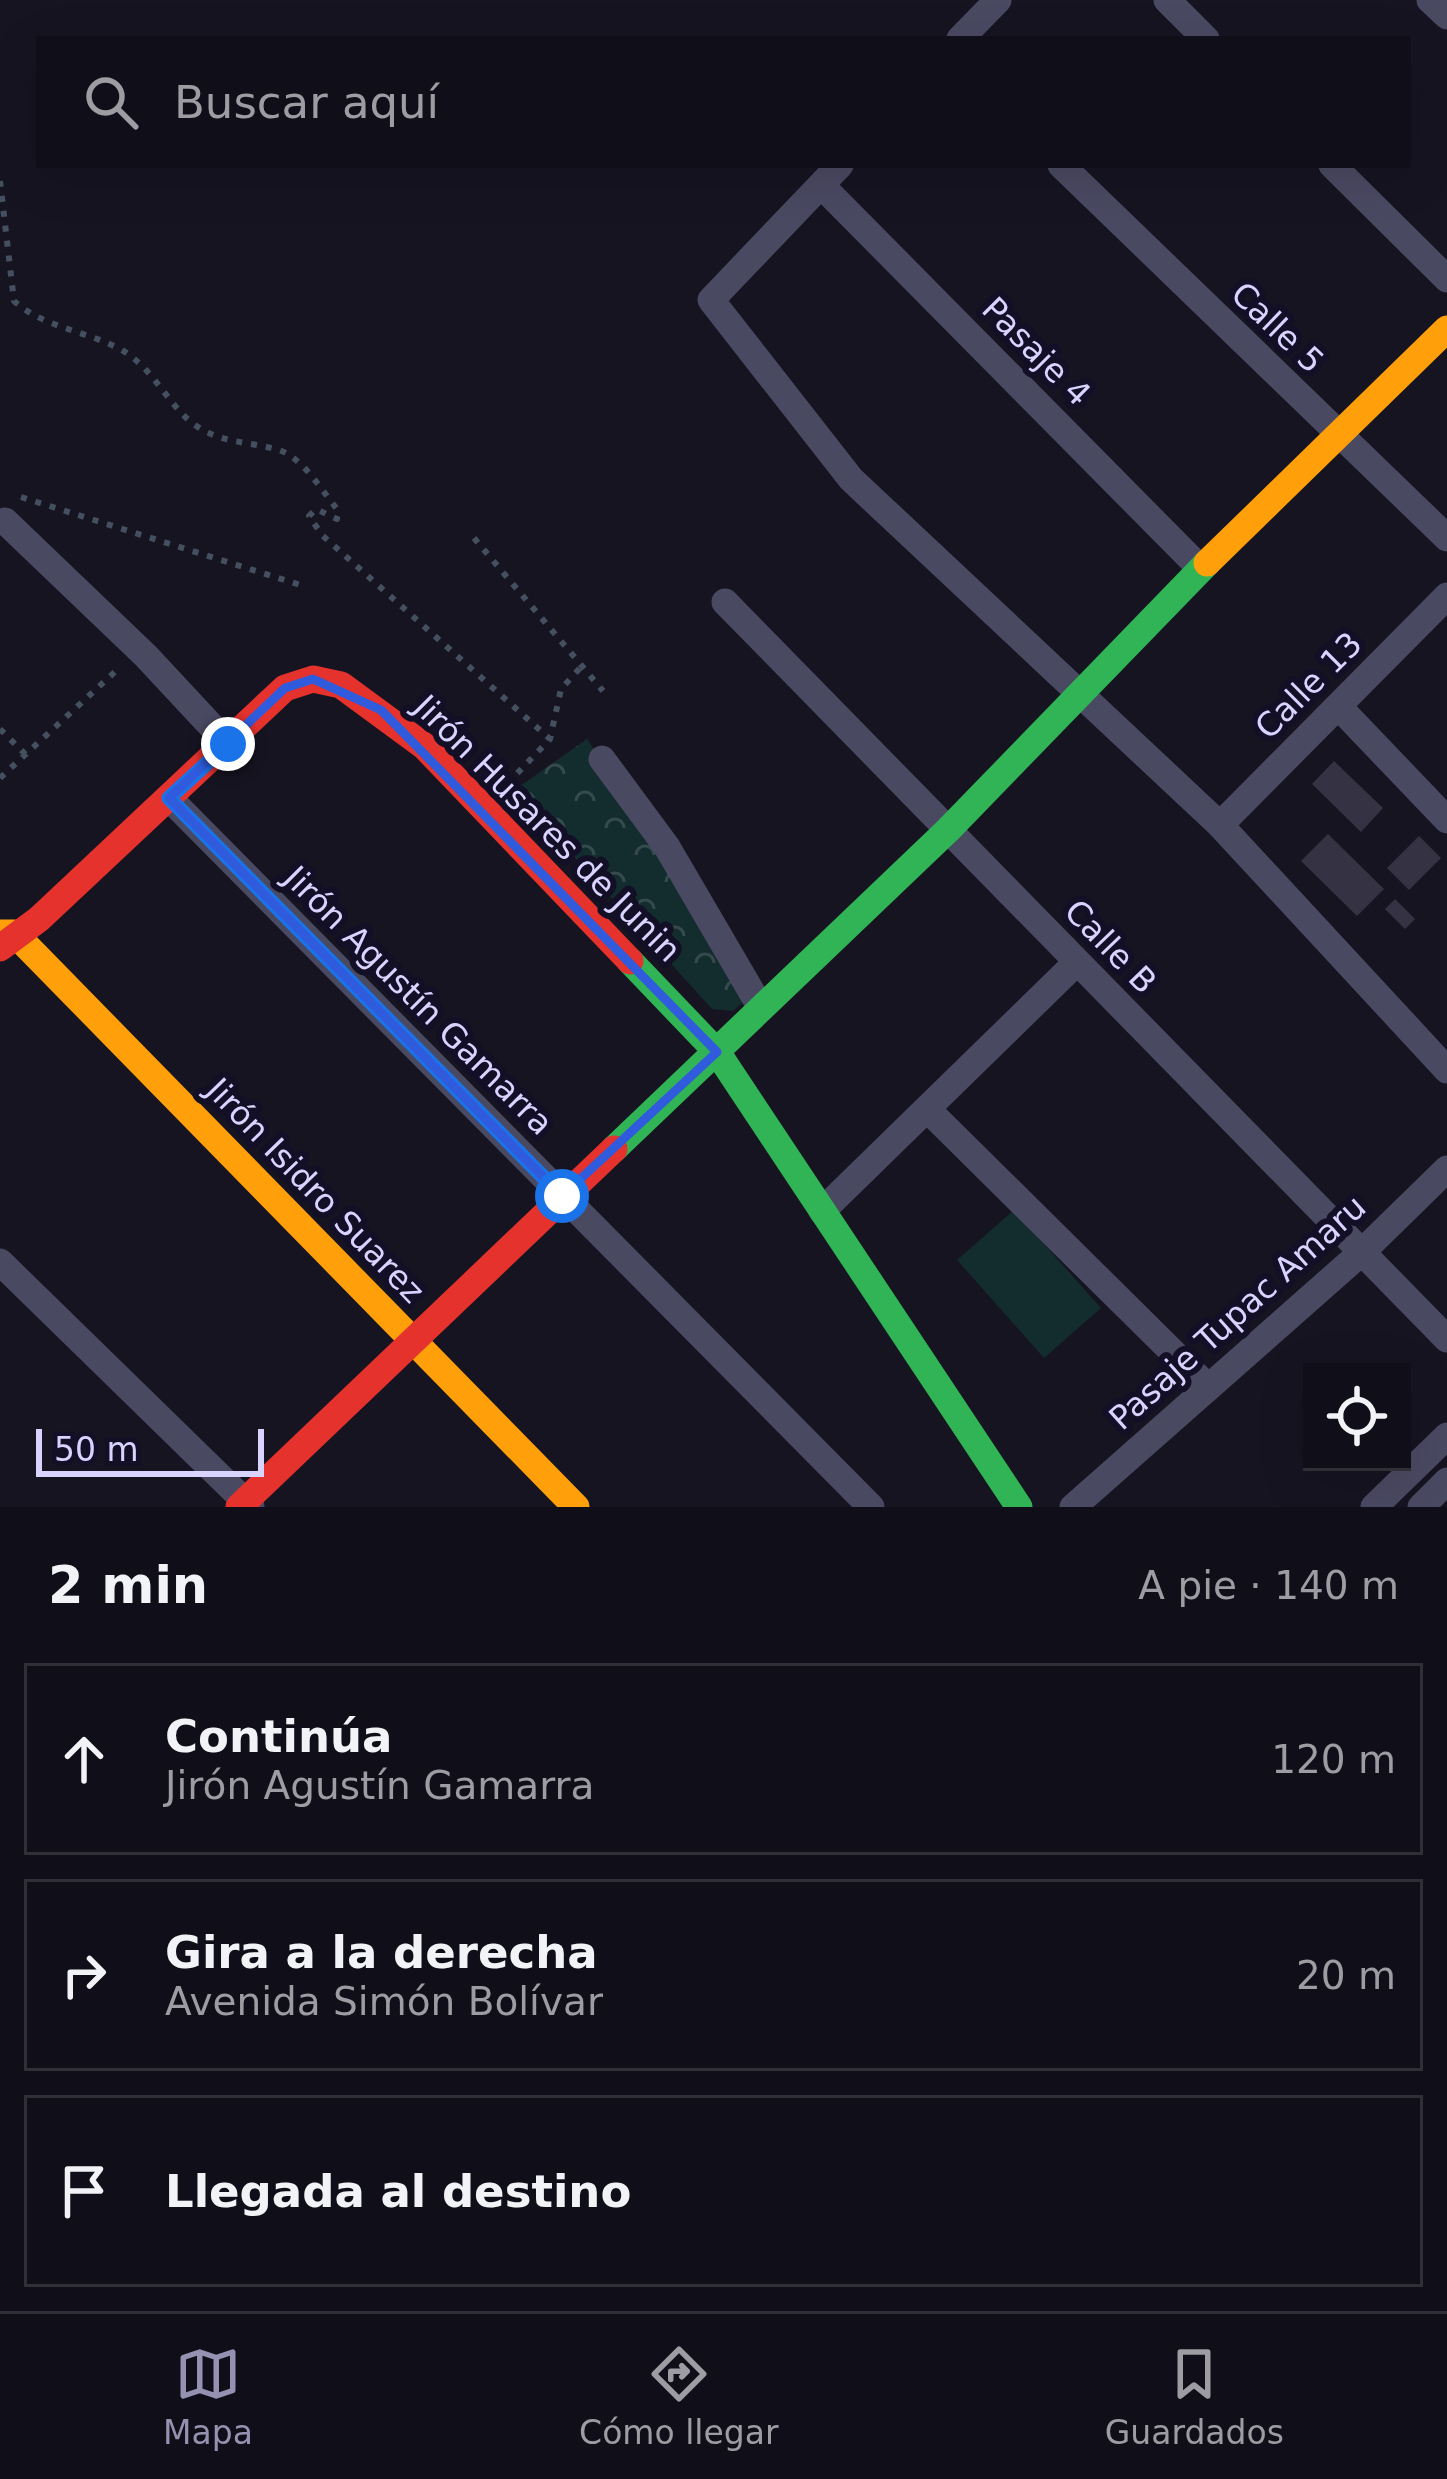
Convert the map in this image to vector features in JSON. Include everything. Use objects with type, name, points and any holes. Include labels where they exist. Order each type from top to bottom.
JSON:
[{"type":"street","points":[[963,36],[998,0]]},
{"type":"street","points":[[1167,0],[1203,36]]},
{"type":"street","points":[[1430,0],[1447,16]]},
{"type":"street","name":"Calle 5","points":[[1064,168],[1447,538]]},
{"type":"street","points":[[1335,168],[1447,279]]},
{"type":"street","points":[[831,175],[711,300],[851,479],[1220,825],[1447,1070]]},
{"type":"street","name":"Pasaje 4","points":[[831,175],[1201,568]]},
{"type":"street","points":[[0,1262],[245,1505],[948,830],[1201,568],[1447,329]]},
{"type":"street","points":[[5,521],[139,649],[228,744],[39,919],[5,938]]},
{"type":"street","name":"Calle 13","points":[[1220,825],[1447,596]]},
{"type":"street","name":"Calle B","points":[[725,602],[1447,1339]]},
{"type":"street","name":"Jirón Husares de Junin","points":[[228,744],[285,688],[313,679],[341,685],[424,746],[717,1052],[1019,1507]]},
{"type":"street","points":[[1338,706],[1447,820]]},
{"type":"street","points":[[602,759],[667,847],[761,1008]]},
{"type":"street","name":"Jirón Agustín Gamarra","points":[[169,798],[871,1507]]},
{"type":"street","name":"Jirón Isidro Suarez","points":[[5,938],[576,1507]]},
{"type":"street","points":[[823,1211],[1077,962]]},
{"type":"street","points":[[927,1109],[1208,1387]]},
{"type":"street","name":"Pasaje Tupac Amaru","points":[[1073,1507],[1362,1252],[1447,1169]]},
{"type":"street","points":[[1374,1507],[1447,1436]]},
{"type":"street","points":[[1421,1507],[1447,1481]]},
{"type":"path","points":[[0,181],[14,301],[29,315],[117,347],[163,384],[188,419],[208,434],[248,448],[279,451],[295,460],[337,509],[337,519],[316,508],[309,516],[322,535],[550,739]]},
{"type":"path","points":[[0,491],[307,587]]},
{"type":"path","points":[[474,538],[604,691]]},
{"type":"path","points":[[0,778],[139,649]]},
{"type":"path","points":[[483,808],[550,739],[561,689],[580,667]]},
{"type":"path","points":[[0,729],[26,755]]},
{"type":"highlighted area","points":[[313,679],[381,710],[717,1052],[562,1196],[169,798],[285,688]]},
{"type":"green space","points":[[587,739],[743,977],[742,1003],[733,1011],[712,1009],[538,817],[530,822],[503,798]]},
{"type":"green space","points":[[1014,1210],[1101,1308],[1044,1358],[957,1260]]},
{"type":"building","points":[[1334,761],[1383,808],[1361,832],[1312,784]]},
{"type":"building","points":[[1328,834],[1384,889],[1357,916],[1301,861]]},
{"type":"building","points":[[1419,836],[1441,858],[1409,890],[1387,868]]},
{"type":"building","points":[[1395,899],[1415,919],[1405,929],[1385,909]]},
{"type":"traffic: fast","points":[[614,1149],[948,830],[1207,563]]},
{"type":"traffic: fast","points":[[630,961],[717,1052],[1019,1507]]},
{"type":"traffic: slow","points":[[1207,563],[1447,329]]},
{"type":"traffic: slow","points":[[0,933],[14,933],[576,1507]]},
{"type":"traffic: jam","points":[[0,948],[39,919],[285,688],[313,679],[341,685],[424,746],[630,961]]},
{"type":"traffic: jam","points":[[239,1507],[614,1149]]},
{"type":"route","points":[[228,744],[169,798],[562,1196]]}]
